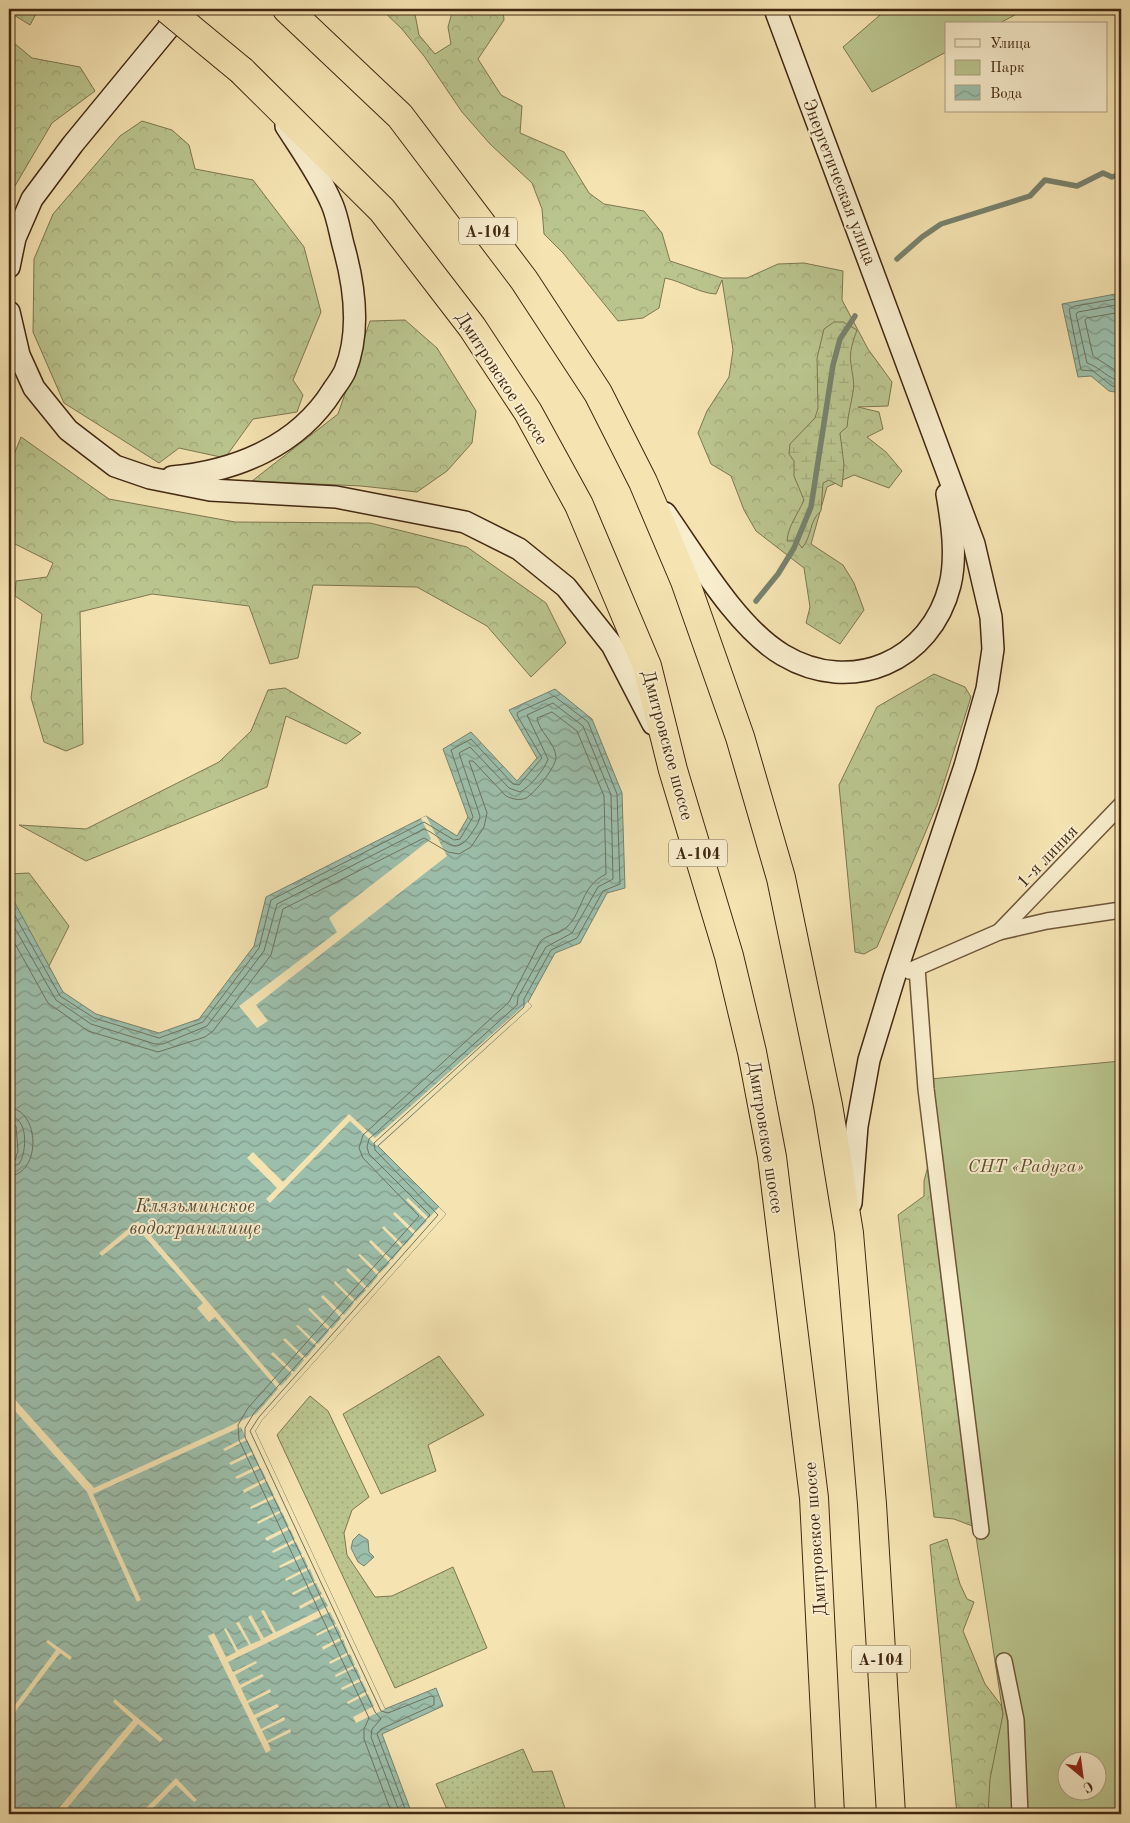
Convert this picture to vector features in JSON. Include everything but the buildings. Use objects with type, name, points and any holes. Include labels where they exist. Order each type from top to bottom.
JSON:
[{"type":"highway","name":"Дмитровское шоссе","points":[[167,9],[248,76],[382,210],[472,327],[528,412],[579,505],[647,666],[673,770],[729,956],[752,1052],[772,1157],[814,1498],[830,1814]]},
{"type":"highway","name":"А-104","points":[[289,10],[400,116],[477,215],[524,280],[598,393],[643,482],[685,581],[740,738],[780,878],[828,1105],[849,1232],[872,1504],[891,1814]]},
{"type":"main road","points":[[9,267],[15,238],[32,199],[73,144],[184,9]]},
{"type":"main road","name":"Энергетическая улица","points":[[775,9],[939,447]]},
{"type":"main road","points":[[150,478],[193,475],[233,465],[281,444],[320,411],[345,372],[354,337],[355,300],[333,205],[309,161],[248,76]]},
{"type":"main road","points":[[9,312],[18,355],[34,388],[68,430],[115,466],[150,478],[210,490],[336,498],[465,522],[519,549],[566,587],[612,645],[650,716],[673,770]]},
{"type":"main road","points":[[643,482],[703,568],[760,638],[783,655],[805,665],[829,672],[853,673],[879,667],[899,658],[917,645],[933,625],[943,606],[950,584],[953,558],[950,515],[939,447]]},
{"type":"main road","points":[[849,1232],[858,1126],[869,1060],[894,978],[965,766],[987,689],[992,649],[991,617],[985,582],[974,544],[939,447]]},
{"type":"street","name":"1-я линия","points":[[999,932],[1121,805]]},
{"type":"street","points":[[894,978],[999,932],[1047,921],[1121,910]]},
{"type":"street","points":[[917,968],[926,1089],[981,1531]]},
{"type":"street","points":[[1004,1661],[1016,1720],[1020,1814]]},
{"type":"green space","points":[[9,9],[36,9],[37,12],[30,25],[9,12]]},
{"type":"green space","points":[[381,9],[414,9],[419,35],[435,54],[451,44],[448,27],[453,9],[503,9],[504,20],[478,59],[501,95],[522,106],[520,133],[564,152],[589,193],[604,204],[644,211],[662,233],[670,261],[722,278],[747,278],[778,264],[804,263],[843,271],[842,300],[868,349],[892,382],[888,406],[858,407],[879,412],[883,429],[867,437],[886,452],[902,471],[889,488],[854,475],[827,487],[811,544],[843,565],[854,583],[864,610],[840,644],[806,623],[810,607],[804,568],[756,531],[744,510],[731,476],[711,464],[698,433],[707,411],[729,377],[733,350],[722,280],[716,294],[703,292],[665,278],[659,308],[643,318],[618,321],[563,253],[544,234],[542,209],[532,183],[490,144],[462,112],[424,56],[401,28]]},
{"type":"green space","points":[[887,9],[1026,9],[1002,22],[945,22],[945,53],[872,92],[843,47]]},
{"type":"green space","points":[[9,39],[32,58],[80,67],[95,91],[52,123],[9,196]]},
{"type":"green space","points":[[142,121],[172,130],[189,145],[195,169],[253,180],[304,247],[321,312],[293,380],[303,395],[297,412],[253,419],[225,458],[179,448],[159,463],[64,403],[33,332],[34,259],[53,214],[120,136]]},
{"type":"green space","points":[[405,320],[437,348],[476,411],[472,443],[447,471],[417,492],[361,486],[252,481],[338,414],[370,321]]},
{"type":"green space","points":[[834,322],[843,322],[857,330],[851,355],[854,381],[853,392],[847,427],[840,433],[844,465],[842,487],[829,480],[823,483],[821,511],[814,519],[808,539],[802,548],[797,541],[787,541],[791,525],[804,500],[794,476],[794,461],[789,454],[790,444],[815,418],[818,408],[817,358],[824,329]]},
{"type":"green space","points":[[21,437],[109,499],[235,522],[370,523],[467,547],[546,603],[566,643],[531,677],[487,626],[417,587],[313,585],[298,658],[270,664],[249,606],[152,594],[80,612],[83,744],[66,751],[44,742],[31,698],[42,614],[15,596],[16,581],[47,577],[53,563],[9,541],[9,503],[12,495],[9,457],[15,452]]},
{"type":"green space","points":[[934,674],[965,687],[971,697],[937,805],[877,947],[864,954],[855,952],[839,785],[877,707]]},
{"type":"green space","points":[[285,688],[361,733],[346,744],[286,716],[267,787],[86,861],[19,825],[86,829],[219,762],[251,731],[268,690]]},
{"type":"green space","points":[[29,873],[69,926],[48,968],[9,915],[9,874]]},
{"type":"green space","name":"СНТ «Радуга»","points":[[1121,1061],[1121,1814],[988,1814],[990,1779],[1003,1714],[977,1543],[920,1080]]},
{"type":"green space","points":[[928,1166],[975,1527],[954,1519],[934,1517],[898,1215],[924,1196],[924,1181]]},
{"type":"green space","points":[[439,1356],[484,1415],[428,1445],[436,1471],[381,1494],[343,1414]]},
{"type":"green space","points":[[310,1396],[328,1411],[369,1497],[352,1510],[344,1533],[347,1555],[375,1597],[392,1596],[453,1567],[487,1648],[395,1688],[277,1435]]},
{"type":"green space","points":[[947,1539],[960,1584],[967,1599],[974,1602],[963,1631],[985,1684],[1001,1705],[1003,1714],[991,1814],[957,1814],[930,1545]]},
{"type":"green space","points":[[523,1749],[533,1772],[552,1771],[567,1814],[449,1814],[436,1784]]},
{"type":"water","points":[[1121,293],[1121,393],[1109,391],[1091,376],[1078,377],[1062,304]]},
{"type":"water","name":"Клязьминское водохранилище","points":[[555,689],[592,719],[622,793],[625,888],[607,893],[580,943],[555,953],[528,1002],[532,1006],[378,1146],[446,1214],[262,1420],[255,1431],[385,1709],[436,1688],[443,1706],[382,1734],[412,1814],[9,1814],[9,1162],[13,1151],[9,1115],[9,892],[63,992],[96,1014],[159,1033],[199,1019],[254,946],[266,897],[426,816],[457,836],[468,817],[443,749],[471,732],[517,781],[537,758],[509,710]]},
{"type":"water","points":[[359,1534],[368,1540],[369,1552],[374,1557],[364,1566],[358,1562],[351,1548],[353,1540]]},
{"type":"pier","points":[[426,816],[447,856],[256,1005],[268,1021],[257,1028],[239,1006],[337,932],[329,918],[431,839],[421,818]]},
{"type":"pier","points":[[528,1002],[532,1006],[377,1146],[350,1121],[270,1203],[266,1199],[277,1188],[247,1158],[253,1152],[283,1182],[349,1114],[375,1138]]},
{"type":"pier","points":[[408,1198],[429,1218],[439,1207],[446,1214],[262,1420],[255,1431],[385,1709],[356,1723],[353,1717],[374,1706],[368,1694],[348,1704],[347,1702],[367,1691],[362,1681],[342,1690],[341,1688],[361,1678],[356,1667],[336,1677],[335,1675],[355,1665],[350,1654],[330,1664],[329,1662],[348,1652],[343,1639],[323,1650],[322,1647],[342,1637],[337,1626],[317,1636],[316,1634],[336,1624],[330,1612],[228,1662],[233,1672],[256,1661],[257,1663],[235,1675],[240,1685],[262,1674],[264,1676],[241,1688],[247,1701],[270,1689],[271,1692],[248,1703],[254,1715],[277,1704],[279,1707],[256,1718],[261,1729],[284,1717],[285,1720],[262,1731],[267,1741],[290,1729],[291,1732],[268,1743],[271,1750],[266,1753],[208,1636],[214,1633],[226,1657],[236,1652],[224,1629],[226,1628],[238,1650],[249,1645],[236,1623],[239,1622],[251,1644],[261,1640],[248,1617],[251,1615],[264,1638],[273,1633],[261,1611],[264,1610],[276,1632],[328,1606],[323,1597],[300,1609],[299,1606],[322,1594],[316,1583],[293,1595],[292,1593],[315,1581],[310,1569],[286,1581],[285,1579],[308,1567],[304,1557],[280,1568],[279,1566],[302,1554],[296,1542],[273,1553],[272,1551],[295,1539],[290,1529],[267,1541],[265,1538],[289,1526],[282,1512],[258,1524],[257,1522],[281,1510],[275,1498],[251,1509],[250,1507],[274,1495],[267,1481],[244,1493],[243,1490],[266,1478],[261,1468],[237,1479],[235,1477],[259,1465],[254,1454],[231,1465],[229,1463],[253,1451],[247,1440],[225,1451],[223,1449],[246,1437],[241,1427],[93,1494],[141,1600],[137,1602],[87,1492],[9,1404],[9,1393],[94,1488],[256,1414],[278,1389],[215,1317],[209,1322],[197,1308],[203,1303],[137,1228],[102,1256],[99,1253],[138,1221],[281,1386],[292,1374],[271,1354],[273,1352],[294,1372],[304,1360],[283,1340],[285,1338],[306,1358],[316,1346],[296,1326],[298,1325],[318,1344],[329,1331],[308,1309],[310,1308],[332,1329],[341,1318],[321,1297],[323,1295],[344,1315],[354,1303],[334,1283],[335,1281],[356,1301],[366,1290],[346,1270],[348,1268],[368,1288],[378,1276],[358,1255],[360,1254],[380,1273],[390,1263],[369,1242],[371,1240],[392,1260],[402,1248],[382,1228],[384,1226],[404,1246],[414,1235],[393,1214],[395,1212],[416,1232],[427,1221],[406,1200]]},
{"type":"pier","points":[[48,1640],[72,1657],[70,1660],[60,1653],[9,1720],[9,1713],[56,1650],[46,1642]]},
{"type":"pier","points":[[115,1699],[163,1739],[160,1742],[138,1724],[62,1814],[54,1814],[133,1720],[113,1702]]},
{"type":"pier","points":[[176,1778],[197,1800],[194,1802],[176,1785],[147,1814],[140,1814]]},
{"type":"waterway","points":[[897,259],[922,237],[941,224],[1030,196],[1045,180],[1077,186],[1103,173],[1112,177],[1121,174]]},
{"type":"waterway","points":[[756,601],[778,574],[794,548],[811,507],[833,365],[840,339],[855,316]]}]
